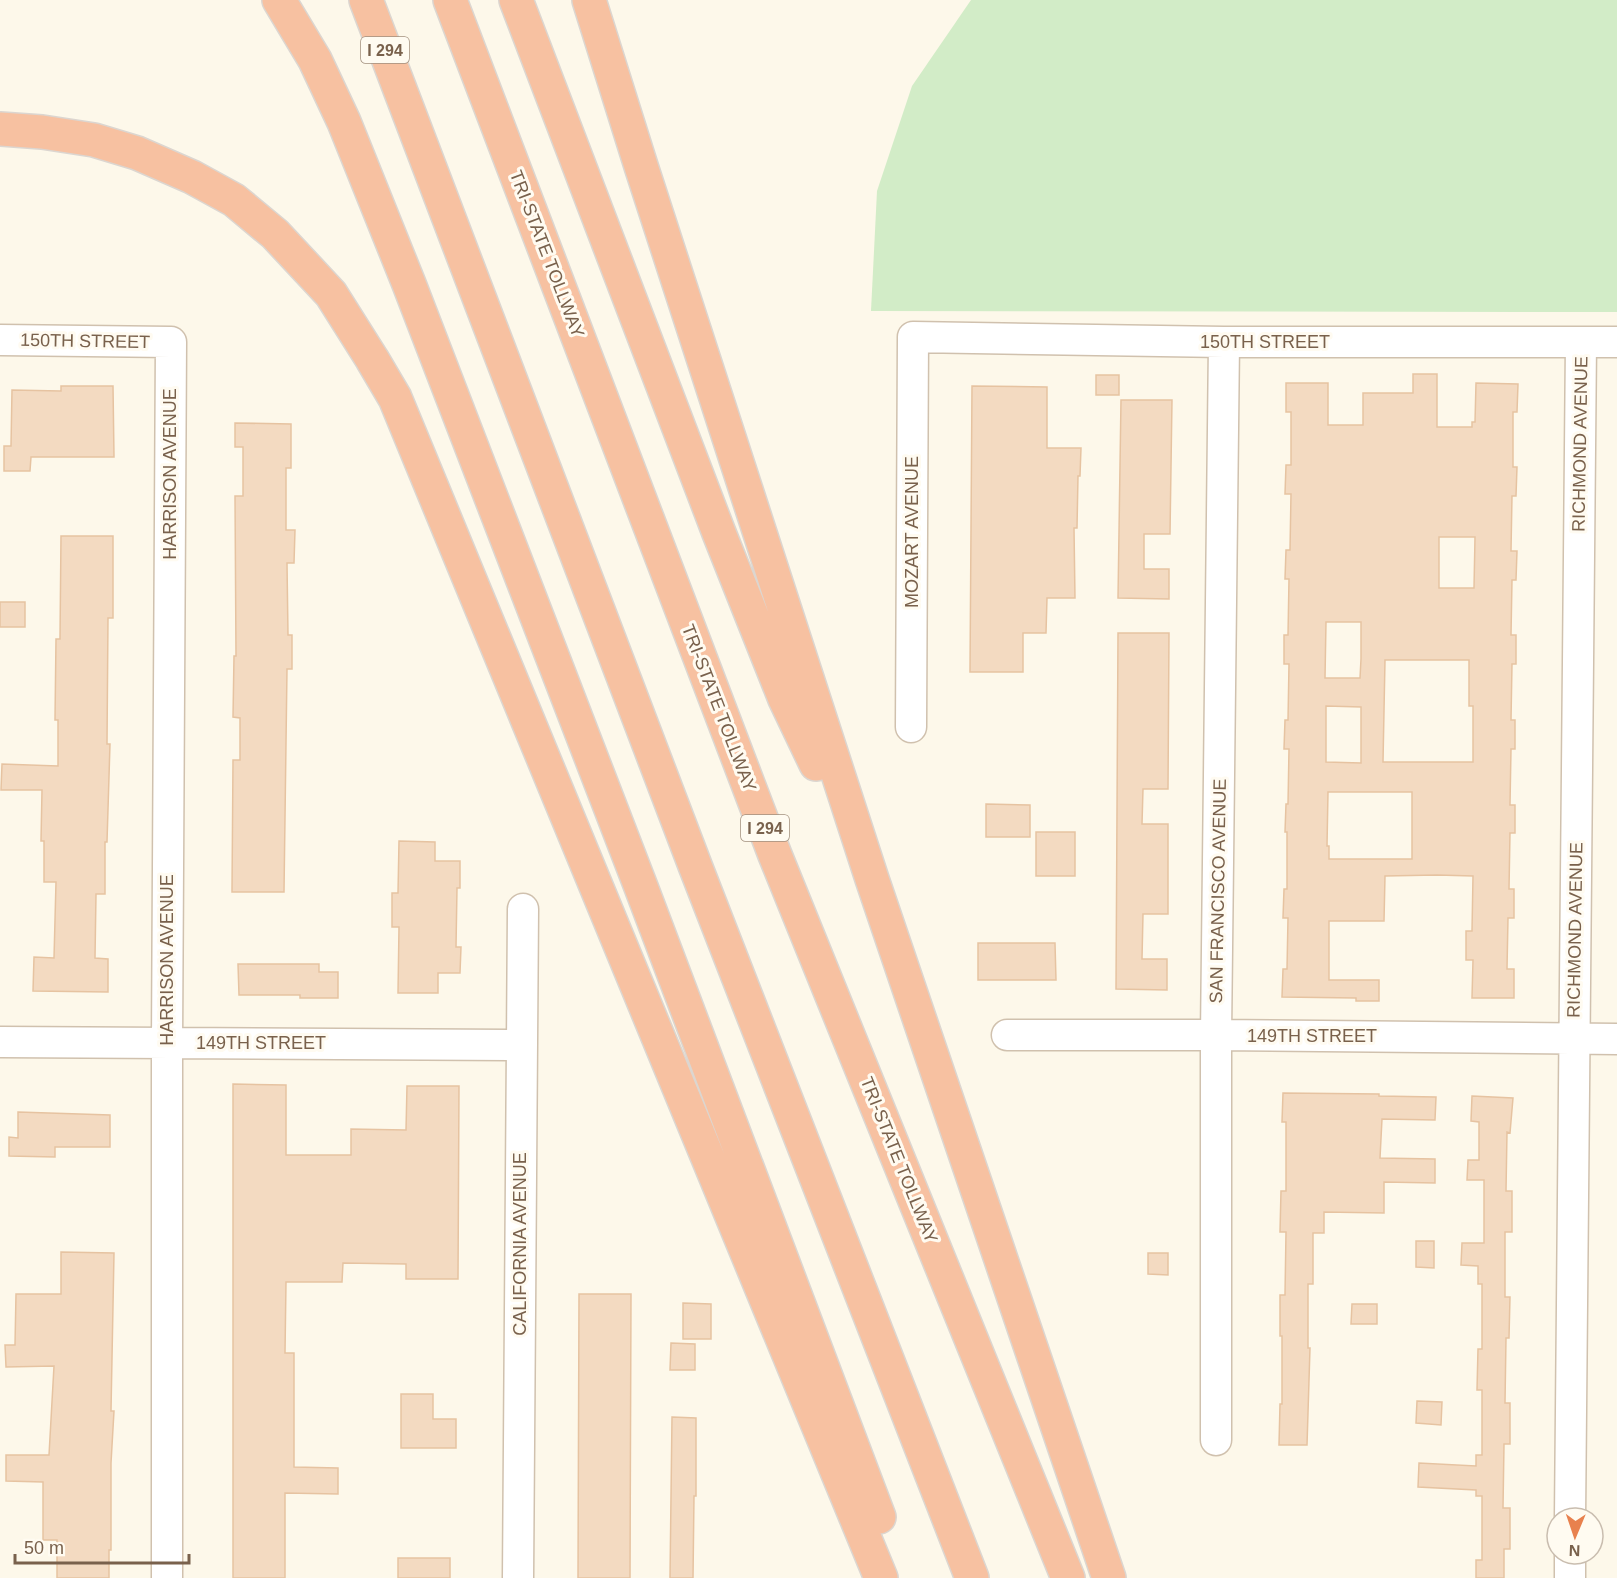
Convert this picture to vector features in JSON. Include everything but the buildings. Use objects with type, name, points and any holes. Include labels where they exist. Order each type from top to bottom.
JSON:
[{"type":"highway","points":[[279,0],[315,60],[344,122],[409,284],[641,887],[902,1578]]},
{"type":"highway","name":"I 294","points":[[366,0],[700,879],[972,1578]]},
{"type":"highway","name":"TRI-STATE TOLLWAY","points":[[450,0],[775,855],[1068,1578]]},
{"type":"highway","points":[[516,0],[706,501],[780,688],[872,879]]},
{"type":"highway","points":[[589,0],[872,879],[1109,1578]]},
{"type":"highway","points":[[0,129],[42,132],[94,140],[137,153],[192,177],[234,200],[275,234],[331,294],[372,359],[395,398],[881,1578]]},
{"type":"street","name":"150TH STREET","points":[[913,337],[1224,342],[1617,342]]},
{"type":"street","name":"MOZART AVENUE","points":[[911,727],[913,337]]},
{"type":"street","name":"150TH STREET","points":[[0,340],[171,342]]},
{"type":"street","name":"HARRISON AVENUE","points":[[167,1578],[171,342]]},
{"type":"street","name":"SAN FRANCISCO AVENUE","points":[[1216,1440],[1216,1035],[1224,342]]},
{"type":"street","name":"RICHMOND AVENUE","points":[[1570,1506],[1581,342]]},
{"type":"street","name":"CALIFORNIA AVENUE","points":[[518,1578],[522,909]]},
{"type":"street","name":"149TH STREET","points":[[1007,1035],[1617,1039]]},
{"type":"street","name":"149TH STREET","points":[[0,1041],[522,1045]]},
{"type":"green space","points":[[971,0],[1617,0],[1617,312],[871,311],[877,191],[912,86]]}]
